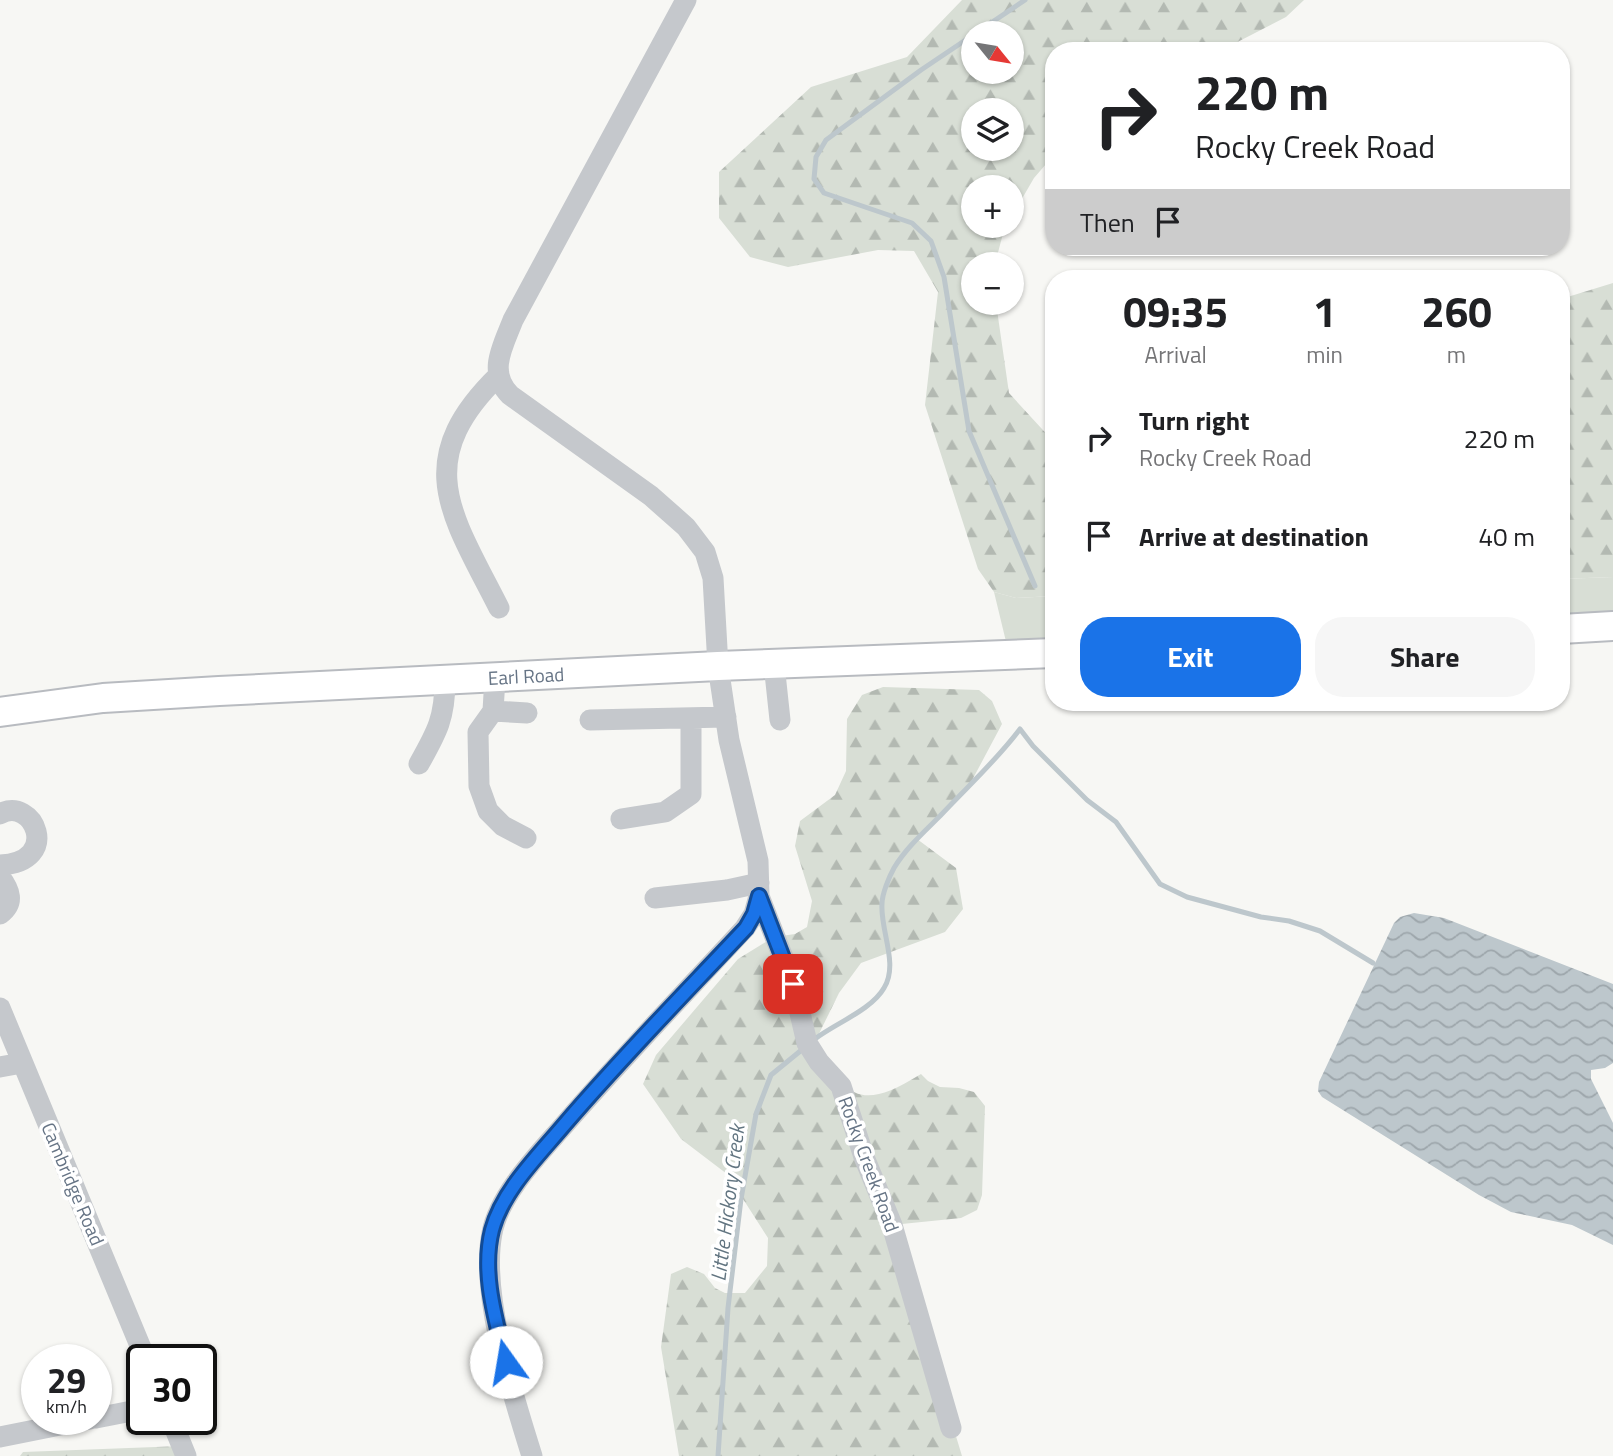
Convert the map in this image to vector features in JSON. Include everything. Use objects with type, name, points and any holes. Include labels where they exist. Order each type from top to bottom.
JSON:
[{"type":"main road","points":[[1570,628],[1613,626]]},
{"type":"main road","name":"Earl Road","points":[[0,712],[103,698],[774,663],[1045,653]]},
{"type":"street","points":[[499,608],[456,519],[446,477],[446,460],[456,428],[480,394],[498,376],[499,358],[513,320],[686,0]]},
{"type":"street","name":"Rocky Creek Road","points":[[498,376],[510,395],[651,496],[692,535],[705,552],[713,578],[718,666],[726,718],[758,861],[759,890],[793,984],[807,1043],[819,1062],[841,1086],[864,1157],[892,1225],[951,1428]]},
{"type":"street","points":[[774,663],[780,720]]},
{"type":"street","points":[[495,678],[493,711],[478,732],[479,786],[488,811],[503,825],[526,838]]},
{"type":"street","points":[[419,764],[440,727],[446,680]]},
{"type":"street","points":[[493,711],[527,713]]},
{"type":"street","points":[[621,819],[665,812],[691,794],[691,718]]},
{"type":"street","points":[[590,720],[726,718]]},
{"type":"street","points":[[0,814],[6,810],[15,810],[26,815],[35,826],[38,839],[31,857],[0,864]]},
{"type":"street","points":[[0,877],[9,889],[10,900],[7,909],[0,914]]},
{"type":"street","points":[[532,1456],[517,1408],[495,1316],[489,1266],[492,1230],[503,1204],[532,1162],[608,1075],[746,928],[754,914],[759,890],[727,890],[655,898]]},
{"type":"street","name":"Cambridge Road","points":[[0,1008],[139,1344]]},
{"type":"street","points":[[0,1067],[22,1063]]},
{"type":"street","points":[[0,1437],[21,1433]]},
{"type":"street","points":[[177,1435],[186,1456]]},
{"type":"green space","points":[[962,0],[1304,0],[1286,17],[1237,42],[1045,42],[1045,165],[1024,195],[1024,175],[961,175],[961,238],[1002,238],[998,252],[961,252],[961,315],[998,315],[1009,393],[1045,432],[1045,596],[1016,598],[994,592],[978,569],[925,405],[938,292],[914,251],[878,250],[788,267],[750,257],[719,218],[719,172],[811,87],[907,57]]},
{"type":"green space","points":[[1613,283],[1613,577],[1570,579],[1570,296]]},
{"type":"green space","points":[[1613,577],[1613,626],[1570,628],[1570,579]]},
{"type":"green space","points":[[994,592],[1016,598],[1045,596],[1045,653],[1009,654]]},
{"type":"green space","points":[[883,687],[979,690],[992,701],[1002,724],[969,786],[917,839],[956,868],[963,909],[945,932],[861,963],[839,993],[811,1050],[837,1079],[858,1094],[884,1093],[921,1074],[940,1087],[974,1092],[985,1106],[982,1195],[977,1210],[961,1218],[892,1225],[962,1456],[679,1456],[661,1347],[671,1274],[687,1267],[704,1274],[715,1288],[725,1293],[745,1293],[767,1266],[768,1238],[727,1174],[681,1139],[643,1084],[656,1055],[738,959],[774,937],[795,934],[807,927],[812,901],[795,846],[800,821],[835,795],[846,771],[847,719],[862,695]]},
{"type":"green space","points":[[182,1446],[186,1456],[20,1456],[23,1452]]},
{"type":"water","points":[[1414,913],[1444,918],[1613,984],[1613,1063],[1605,1068],[1591,1070],[1591,1079],[1613,1123],[1613,1245],[1572,1225],[1511,1212],[1479,1195],[1322,1097],[1318,1091],[1319,1082],[1394,923],[1400,917]]},
{"type":"waterway","name":"Little Hickory Creek","points":[[994,21],[1025,0]]},
{"type":"waterway","name":"Little Hickory Creek","points":[[961,43],[826,140],[816,157],[814,179],[824,193],[912,223],[931,241],[944,277],[969,431],[1035,586]]},
{"type":"waterway","points":[[811,1042],[870,1004],[884,988],[890,968],[882,900],[894,868],[910,847],[1020,729],[1033,746],[1087,800],[1116,822],[1160,884],[1187,897],[1320,931],[1373,963]]},
{"type":"waterway","name":"Little Hickory Creek","points":[[718,1456],[728,1308],[741,1199],[756,1114],[771,1075],[804,1048]]},
{"type":"route","points":[[506,1362],[491,1289],[489,1266],[492,1230],[503,1204],[532,1162],[608,1075],[746,928],[754,914],[759,896],[793,984]]}]
